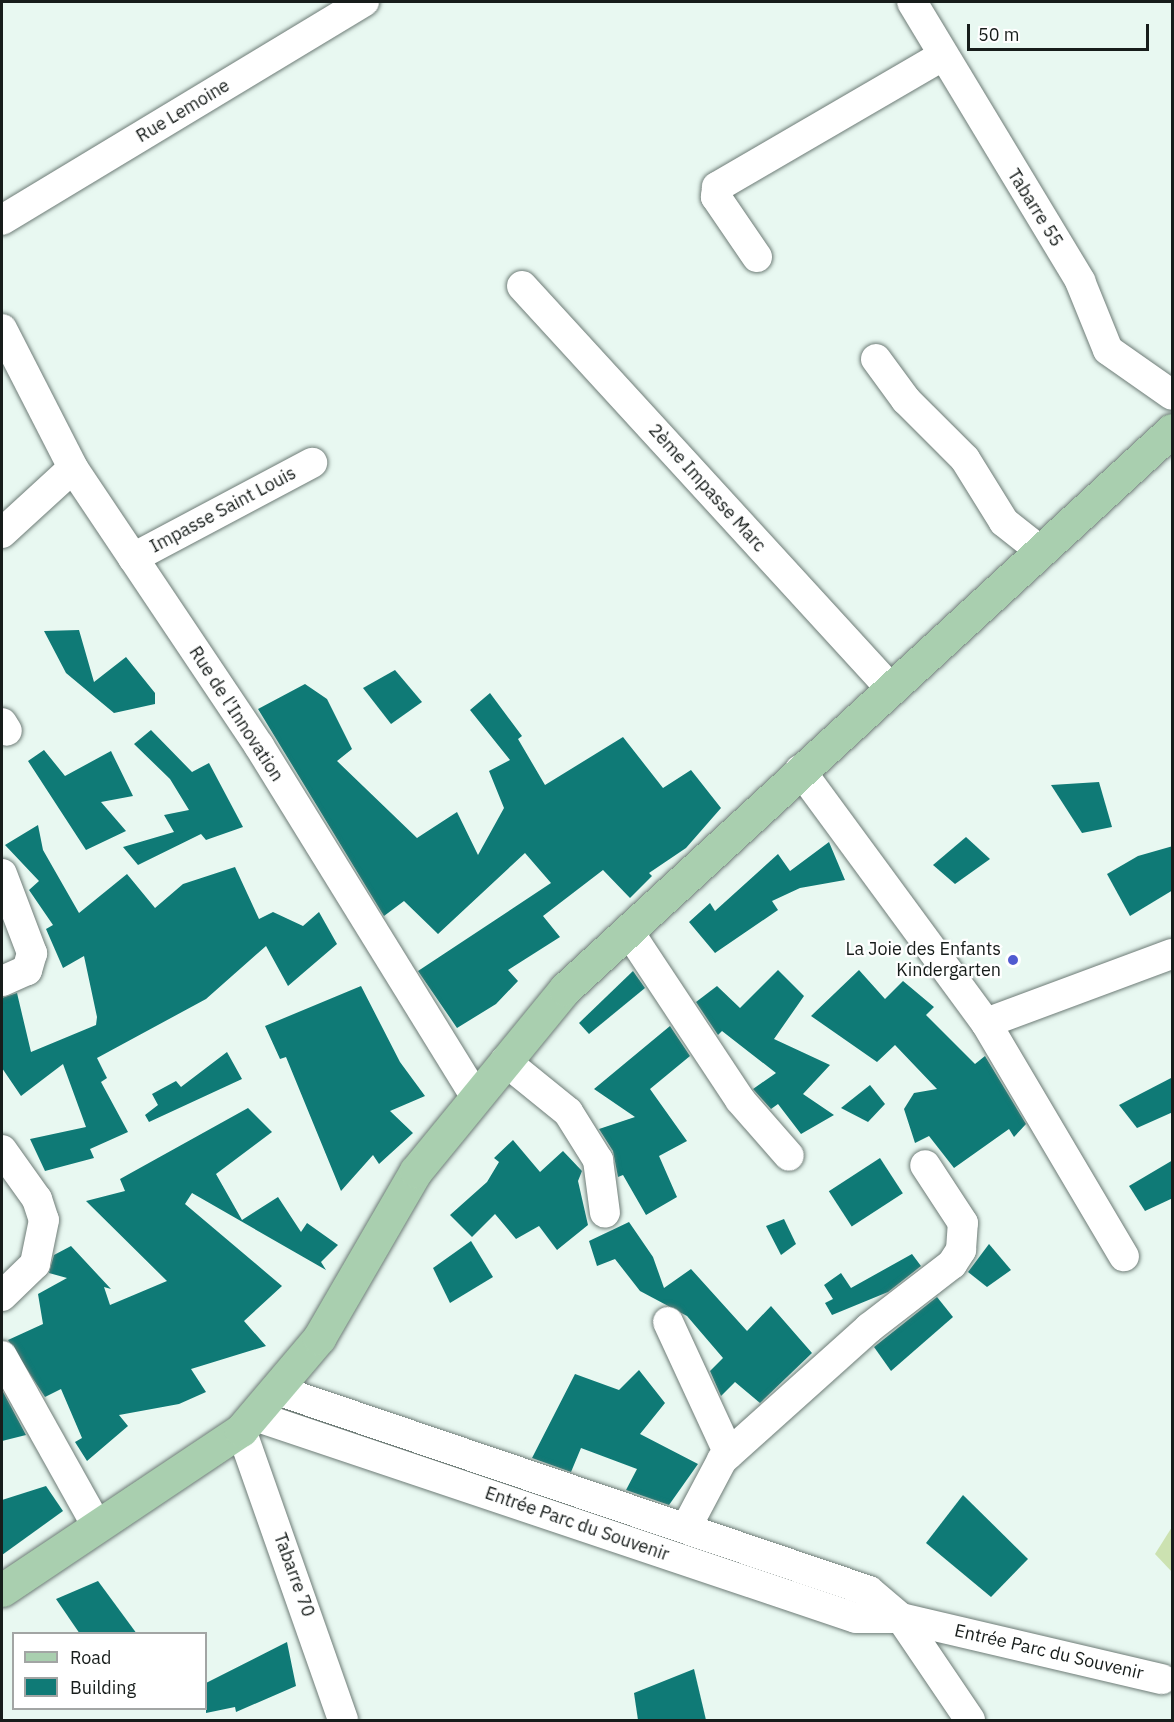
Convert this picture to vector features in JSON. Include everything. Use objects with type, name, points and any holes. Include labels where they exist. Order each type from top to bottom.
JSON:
[{"type":"main road","points":[[2,1590],[248,1423],[319,1338],[416,1171],[565,989],[629,932],[800,770],[1173,430]]},
{"type":"street","name":"Rue Lemoine","points":[[2,220],[364,2]]},
{"type":"street","name":"Tabarre 55","points":[[912,2],[942,56],[1080,281],[1108,350],[1173,395]]},
{"type":"street","points":[[757,257],[716,197],[717,187],[942,56]]},
{"type":"street","name":"2ème Impasse Marc","points":[[522,286],[891,689]]},
{"type":"street","name":"Rue de l'Innovation","points":[[5,343],[73,468],[259,746],[476,1097]]},
{"type":"street","points":[[876,359],[906,400],[965,459],[1004,522],[1041,552]]},
{"type":"street","name":"Impasse Saint Louis","points":[[133,558],[312,463]]},
{"type":"street","points":[[2,532],[73,468]]},
{"type":"street","points":[[800,770],[986,1023],[1124,1256]]},
{"type":"street","points":[[2,874],[32,953],[27,970],[2,981]]},
{"type":"street","points":[[629,932],[740,1100],[789,1156]]},
{"type":"street","points":[[986,1023],[1173,954]]},
{"type":"street","points":[[505,1061],[568,1112],[598,1160],[605,1213]]},
{"type":"street","points":[[2,1150],[37,1199],[44,1220],[35,1264],[2,1296]]},
{"type":"street","points":[[686,1528],[729,1454],[869,1328],[952,1264],[961,1250],[963,1223],[925,1165]]},
{"type":"street","points":[[668,1322],[729,1454]]},
{"type":"street","points":[[2,1356],[97,1526]]},
{"type":"street","name":"Entrée Parc du Souvenir","points":[[277,1390],[869,1591],[901,1618]]},
{"type":"street","name":"Entrée Parc du Souvenir","points":[[248,1423],[856,1618],[901,1618],[1162,1679]]},
{"type":"street","name":"Tabarre 70","points":[[248,1423],[343,1720]]},
{"type":"street","points":[[901,1618],[970,1720]]},
{"type":"green space","points":[[1172,1527],[1172,1572],[1155,1554]]},
{"type":"building","points":[[79,630],[94,682],[126,657],[155,693],[155,704],[114,713],[66,673],[44,631]]},
{"type":"building","points":[[395,670],[422,702],[391,724],[363,688]]},
{"type":"building","points":[[305,684],[327,699],[352,749],[337,761],[417,838],[457,812],[478,855],[504,808],[489,771],[510,760],[470,710],[490,693],[522,736],[518,739],[545,785],[623,737],[663,788],[691,770],[721,808],[686,848],[649,873],[652,876],[630,898],[603,870],[543,916],[560,937],[508,970],[518,981],[496,1004],[457,1028],[418,971],[551,883],[525,853],[438,934],[404,901],[384,916],[258,709]]},
{"type":"building","points":[[151,730],[192,772],[209,763],[243,827],[206,840],[201,834],[138,865],[123,847],[174,832],[164,815],[189,810],[170,779],[134,744]]},
{"type":"building","points":[[44,750],[65,776],[111,751],[133,796],[101,802],[126,831],[86,850],[28,761]]},
{"type":"building","points":[[1099,782],[1112,827],[1082,833],[1051,785]]},
{"type":"building","points":[[38,825],[43,850],[79,913],[127,874],[155,908],[183,884],[235,867],[259,919],[273,912],[303,926],[319,912],[337,944],[288,986],[266,946],[206,999],[97,1058],[107,1078],[101,1082],[128,1132],[90,1149],[94,1158],[45,1171],[30,1139],[86,1127],[63,1064],[21,1096],[2,1068],[2,998],[17,993],[31,1052],[96,1025],[97,1017],[84,956],[63,968],[46,929],[53,925],[29,890],[39,881],[5,845]]},
{"type":"building","points":[[966,837],[990,859],[955,884],[933,865]]},
{"type":"building","points":[[829,842],[845,880],[800,888],[772,901],[778,910],[715,953],[689,922],[710,903],[715,911],[778,854],[790,871]]},
{"type":"building","points":[[1173,846],[1173,890],[1130,916],[1107,874],[1138,856]]},
{"type":"building","points":[[778,970],[804,996],[774,1039],[830,1065],[803,1094],[834,1115],[801,1134],[778,1104],[771,1109],[753,1089],[776,1073],[722,1031],[718,1035],[696,1002],[717,986],[740,1008]]},
{"type":"building","points":[[859,970],[885,999],[903,981],[934,1007],[926,1015],[975,1064],[985,1056],[1026,1124],[1014,1137],[1009,1129],[954,1168],[929,1136],[915,1143],[904,1109],[914,1093],[937,1089],[895,1045],[877,1062],[811,1016]]},
{"type":"building","points":[[633,971],[645,988],[589,1034],[579,1023]]},
{"type":"building","points":[[361,986],[400,1062],[425,1096],[390,1111],[413,1133],[379,1164],[373,1155],[341,1191],[286,1057],[280,1059],[265,1026]]},
{"type":"building","points":[[670,1026],[690,1056],[650,1089],[687,1141],[659,1156],[677,1197],[646,1215],[623,1175],[618,1177],[613,1151],[599,1129],[635,1117],[594,1089]]},
{"type":"building","points":[[227,1052],[242,1079],[149,1122],[145,1115],[158,1105],[152,1094],[176,1081],[181,1087]]},
{"type":"building","points":[[1173,1077],[1173,1112],[1137,1128],[1119,1105]]},
{"type":"building","points":[[870,1085],[885,1104],[868,1122],[841,1108]]},
{"type":"building","points":[[248,1108],[272,1132],[216,1174],[242,1220],[278,1197],[301,1232],[307,1223],[338,1245],[321,1262],[326,1270],[192,1193],[185,1204],[282,1286],[244,1321],[266,1346],[191,1369],[206,1392],[179,1404],[119,1415],[128,1426],[87,1461],[75,1442],[82,1438],[61,1389],[45,1397],[8,1340],[43,1324],[38,1294],[67,1278],[49,1273],[54,1255],[71,1246],[111,1289],[104,1287],[110,1305],[167,1281],[86,1201],[125,1191],[120,1179]]},
{"type":"building","points":[[513,1140],[540,1172],[563,1151],[582,1171],[578,1181],[588,1225],[557,1250],[539,1226],[516,1239],[495,1214],[472,1237],[450,1215],[487,1182],[499,1162],[494,1158]]},
{"type":"building","points":[[880,1158],[903,1193],[852,1226],[829,1191]]},
{"type":"building","points":[[1173,1160],[1173,1198],[1145,1211],[1129,1186]]},
{"type":"building","points":[[784,1219],[796,1244],[781,1255],[766,1226]]},
{"type":"building","points":[[629,1222],[653,1257],[664,1288],[691,1269],[747,1331],[771,1306],[812,1353],[760,1403],[735,1382],[721,1396],[710,1371],[723,1358],[687,1316],[640,1291],[615,1259],[597,1266],[589,1241]]},
{"type":"building","points":[[471,1241],[493,1277],[450,1303],[433,1268]]},
{"type":"building","points":[[989,1244],[1011,1270],[987,1287],[968,1272]]},
{"type":"building","points":[[912,1254],[921,1266],[888,1292],[832,1315],[825,1303],[833,1299],[824,1285],[841,1273],[851,1288]]},
{"type":"building","points":[[937,1297],[953,1317],[891,1371],[874,1347]]},
{"type":"building","points":[[639,1370],[665,1403],[640,1434],[698,1464],[669,1505],[626,1490],[637,1469],[581,1448],[571,1472],[532,1458],[575,1374],[619,1390]]},
{"type":"building","points":[[2,1390],[26,1435],[2,1441]]},
{"type":"building","points":[[46,1486],[63,1511],[2,1555],[2,1500]]},
{"type":"building","points":[[963,1495],[1028,1559],[991,1597],[926,1543]]},
{"type":"building","points":[[98,1581],[136,1632],[79,1632],[56,1599]]},
{"type":"building","points":[[287,1642],[296,1686],[236,1712],[235,1707],[206,1713],[207,1682]]},
{"type":"building","points":[[694,1669],[706,1720],[638,1720],[634,1693]]},
{"type":"place","name":"La Joie des Enfants Kindergarten","points":[[1013,960]]}]
